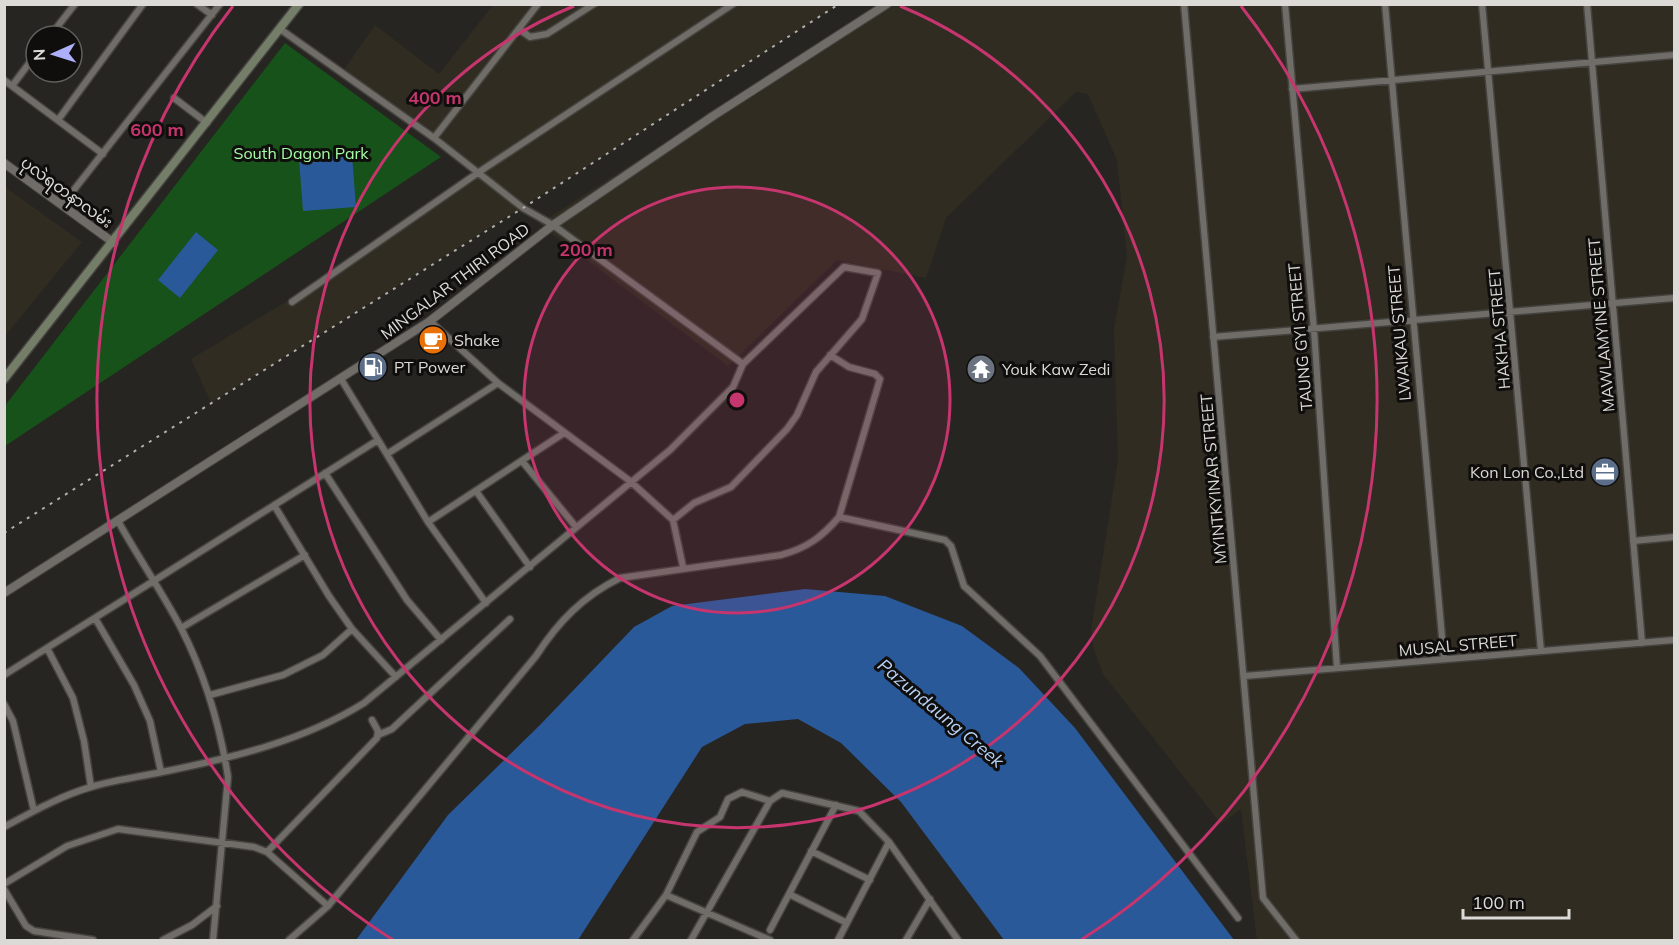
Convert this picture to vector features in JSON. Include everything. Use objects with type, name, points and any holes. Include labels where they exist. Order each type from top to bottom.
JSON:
[{"type":"main road","points":[[4,379],[114,243],[299,4]]},
{"type":"street","points":[[59,24],[75,4]]},
{"type":"street","points":[[57,120],[143,4]]},
{"type":"street","points":[[198,4],[212,15]]},
{"type":"street","points":[[62,205],[220,4]]},
{"type":"street","points":[[434,138],[538,4]]},
{"type":"street","points":[[519,28],[530,37],[547,34],[594,4]]},
{"type":"street","points":[[292,302],[479,172],[733,4]]},
{"type":"street","name":"MINGALAR THIRI ROAD","points":[[4,593],[430,321],[553,225],[713,116],[887,4]]},
{"type":"street","name":"MYINTKYINAR STREET","points":[[1184,4],[1263,898],[1296,940]]},
{"type":"street","name":"TAUNG GYI STREET","points":[[1285,4],[1314,330],[1337,668]]},
{"type":"street","name":"LWAIKAU STREET","points":[[1385,4],[1411,321],[1444,659]]},
{"type":"street","name":"HAKHA STREET","points":[[1482,4],[1541,651]]},
{"type":"street","name":"MAWLAMYINE STREET","points":[[1587,4],[1642,643]]},
{"type":"street","points":[[280,29],[434,138],[523,208],[553,225],[743,364]]},
{"type":"street","points":[[1292,89],[1674,55]]},
{"type":"street","points":[[12,86],[24,70]]},
{"type":"street","points":[[4,80],[103,154]]},
{"type":"street","points":[[174,98],[207,123]]},
{"type":"street","name":"ပုလဲရတနာလမ်း","points":[[4,163],[114,243]]},
{"type":"street","points":[[4,827],[34,811],[91,787],[225,758],[337,720],[396,677],[670,450],[733,387],[743,364],[844,267],[878,273],[862,319],[816,372],[797,415],[744,477],[731,487],[694,503],[673,519]]},
{"type":"street","points":[[1213,338],[1674,298]]},
{"type":"street","points":[[430,321],[498,383],[630,481],[673,519],[683,567]]},
{"type":"street","points":[[289,940],[328,906],[529,665],[568,612],[620,578],[683,567],[781,555],[800,549],[816,541],[839,517],[879,389],[880,379],[875,374],[849,367],[830,355]]},
{"type":"street","points":[[342,379],[428,522],[486,603]]},
{"type":"street","points":[[387,454],[498,383]]},
{"type":"street","points":[[428,522],[564,433]]},
{"type":"street","points":[[4,675],[378,440]]},
{"type":"street","points":[[522,461],[576,527]]},
{"type":"street","points":[[325,473],[407,600],[441,640]]},
{"type":"street","points":[[476,491],[530,567]]},
{"type":"street","points":[[274,505],[328,596],[352,629],[396,677]]},
{"type":"street","points":[[839,517],[945,540],[951,546],[964,586],[1040,656],[1239,918]]},
{"type":"street","points":[[118,521],[181,628],[210,695],[225,758],[228,777],[213,940]]},
{"type":"street","points":[[1633,541],[1674,537]]},
{"type":"street","points":[[181,628],[305,555]]},
{"type":"street","points":[[95,618],[134,685],[150,721],[161,772]]},
{"type":"street","points":[[267,852],[378,735],[392,729],[510,619]]},
{"type":"street","points":[[210,695],[283,675],[323,655],[352,629]]},
{"type":"street","name":"MUSAL STREET","points":[[1245,676],[1674,640]]},
{"type":"street","points":[[47,648],[73,698],[84,741],[91,787]]},
{"type":"street","points":[[4,704],[13,721],[34,811]]},
{"type":"street","points":[[372,720],[378,735]]},
{"type":"street","points":[[633,940],[666,895],[697,832],[720,817],[728,799],[742,792],[770,801]]},
{"type":"street","points":[[691,940],[770,801],[782,793],[860,811],[889,842],[958,940]]},
{"type":"street","points":[[770,930],[836,805]]},
{"type":"street","points":[[4,884],[67,846],[118,829],[254,847],[267,852],[328,906]]},
{"type":"street","points":[[838,940],[889,842]]},
{"type":"street","points":[[812,851],[870,880]]},
{"type":"street","points":[[4,889],[26,926],[34,931],[93,940]]},
{"type":"street","points":[[789,894],[847,922]]},
{"type":"street","points":[[666,895],[770,940]]},
{"type":"street","points":[[906,940],[930,899]]},
{"type":"street","points":[[163,940],[192,925],[217,906]]},
{"type":"shaded area","points":[[493,5],[837,5],[594,162],[211,403],[191,359],[327,277],[478,172],[431,141],[341,74],[375,25],[439,74]]},
{"type":"shaded area","points":[[878,5],[1674,5],[1674,940],[1257,940],[1241,809],[1221,824],[1103,674],[1094,650],[1091,631],[1118,460],[1114,329],[1127,257],[1117,160],[1088,94],[1076,92],[946,218],[926,278],[837,260],[728,366],[539,224]]},
{"type":"shaded area","points":[[5,187],[82,242],[5,336]]},
{"type":"green space","name":"South Dagon Park","points":[[285,43],[441,157],[5,446],[4,407]]},
{"type":"water","points":[[352,155],[356,207],[303,211],[299,159]]},
{"type":"water","points":[[196,232],[218,250],[180,298],[158,280]]},
{"type":"water","name":"Pazundaung Creek","points":[[805,589],[885,596],[962,626],[1019,668],[1075,728],[1234,940],[1004,940],[901,802],[841,743],[798,719],[745,724],[702,747],[578,940],[356,940],[448,815],[540,725],[634,627],[672,606]]},
{"type":"railway","points":[[4,533],[523,208],[839,4]]},
{"type":"place","name":"Shake","points":[[433,340]]},
{"type":"place","name":"PT Power","points":[[373,367]]},
{"type":"place","name":"Youk Kaw Zedi","points":[[981,369]]},
{"type":"place","name":"Kon Lon Co.,Ltd","points":[[1605,472]]}]
